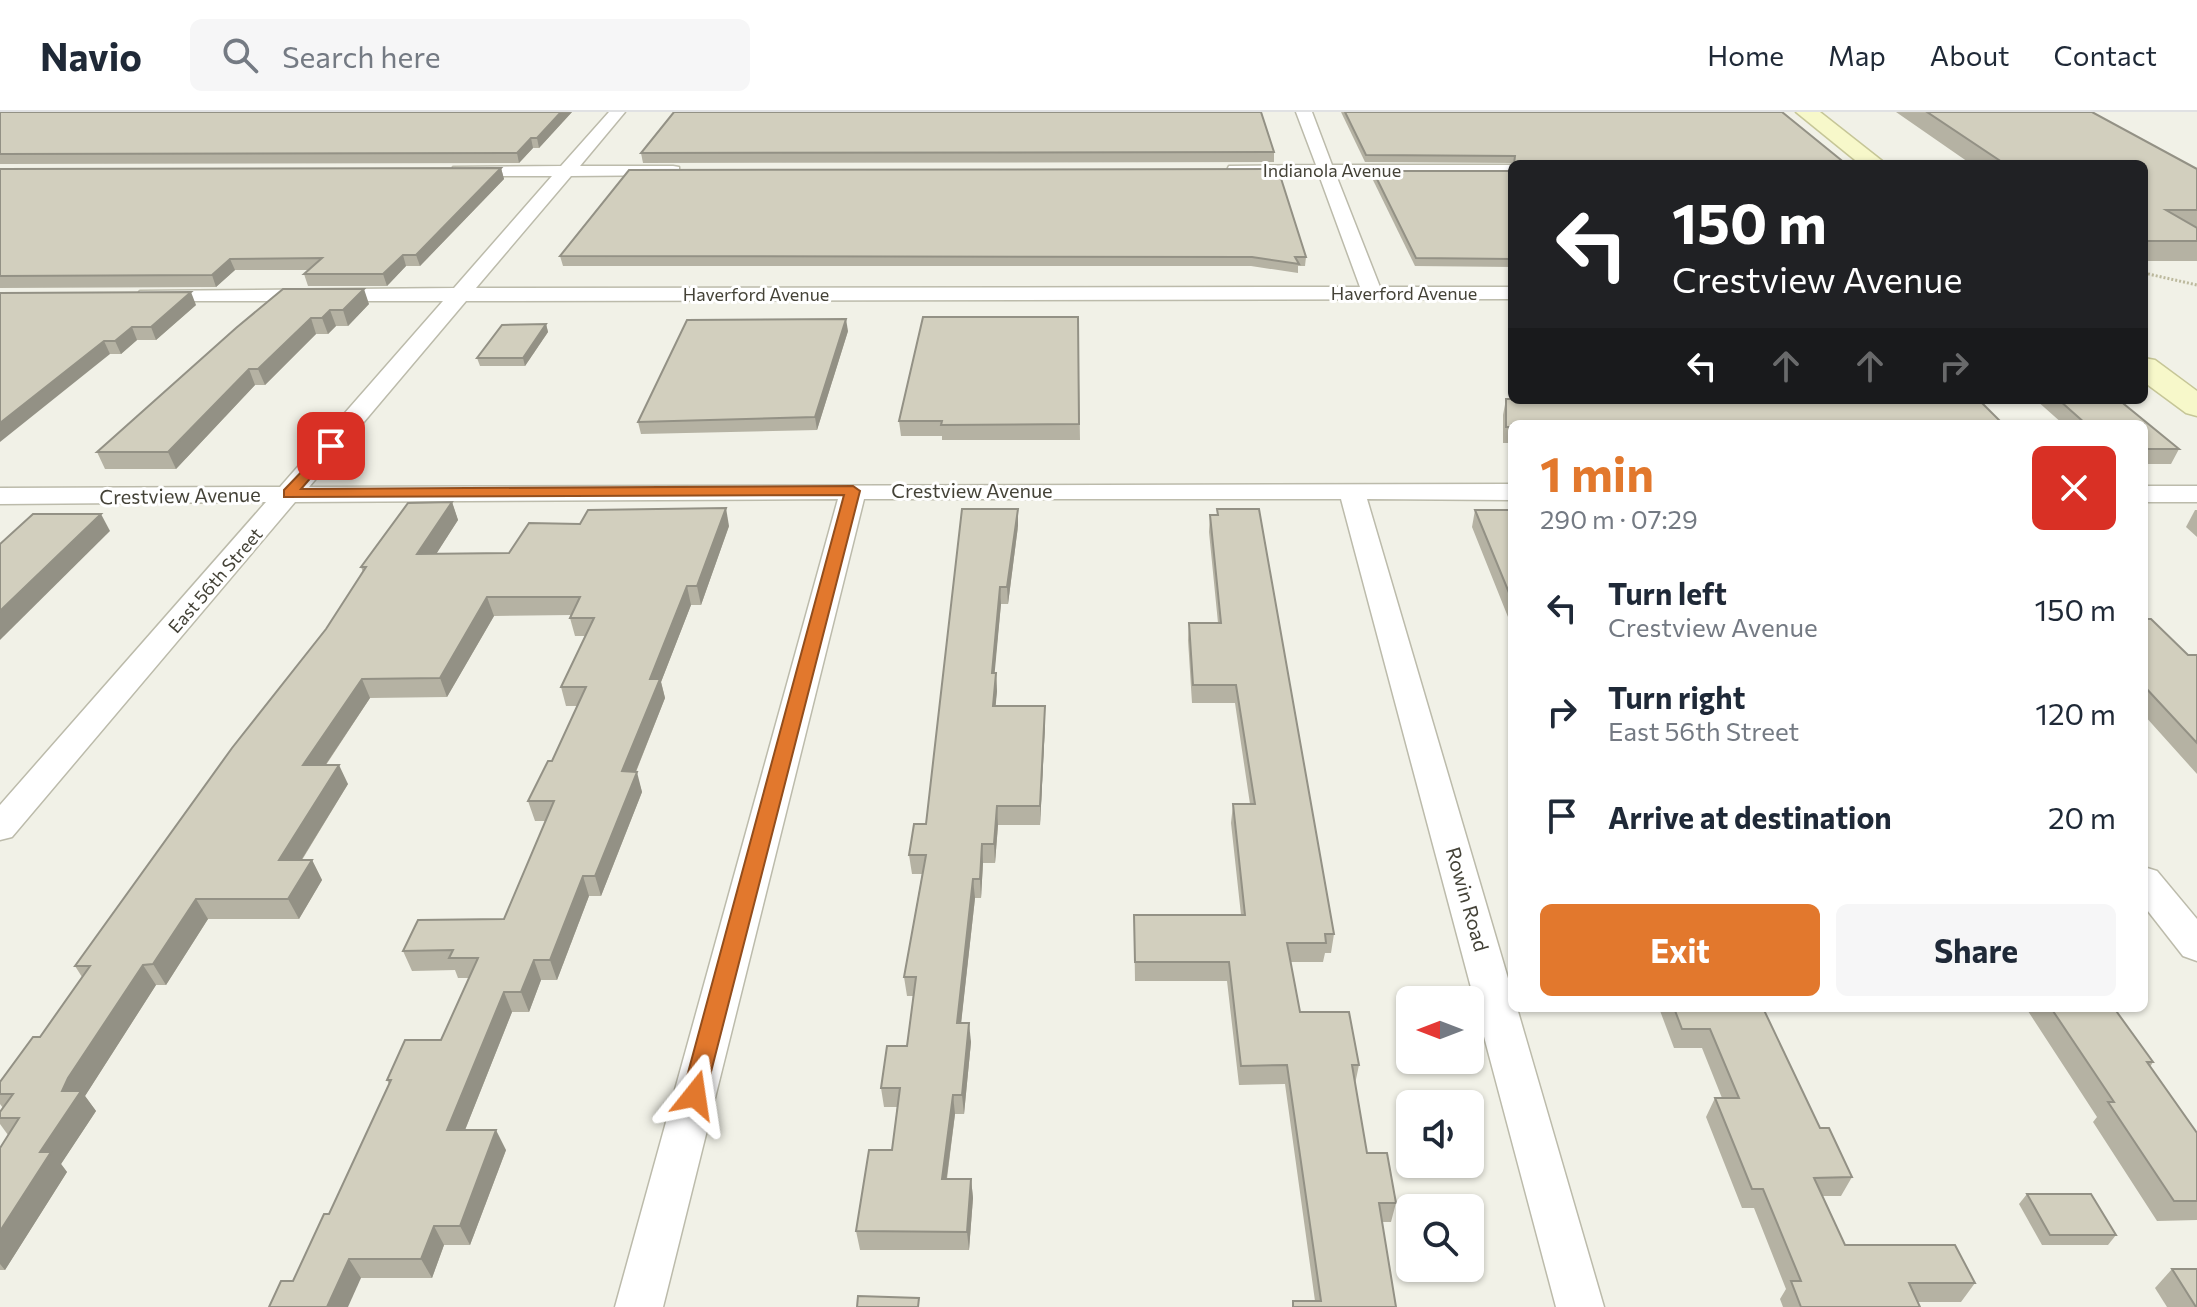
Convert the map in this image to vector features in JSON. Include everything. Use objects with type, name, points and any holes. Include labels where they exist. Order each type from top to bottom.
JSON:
[{"type":"street","name":"East 56th Street","points":[[0,828],[617,112]]},
{"type":"street","points":[[1304,112],[1373,294]]},
{"type":"street","points":[[1807,112],[1869,160]]},
{"type":"street","name":"Indianola Avenue","points":[[1222,170],[1508,170]]},
{"type":"street","points":[[440,171],[692,171]]},
{"type":"street","name":"Haverford Avenue","points":[[127,295],[1508,293]]},
{"type":"street","points":[[2148,370],[2197,406]]},
{"type":"street","points":[[639,1307],[853,491]]},
{"type":"street","name":"Crestview Avenue","points":[[0,496],[853,491],[1508,492]]},
{"type":"street","name":"Rowin Road","points":[[1352,491],[1580,1307]]},
{"type":"street","points":[[2148,494],[2197,494]]},
{"type":"street","points":[[2148,885],[2197,946]]},
{"type":"path","points":[[2148,273],[2163,272],[2184,286],[2197,285]]},
{"type":"building","points":[[0,112],[561,112],[537,138],[531,138],[517,153],[0,154]]},
{"type":"building","points":[[674,112],[1261,112],[1274,152],[641,153]]},
{"type":"building","points":[[1345,112],[1782,112],[1841,160],[1514,160],[1515,156],[1366,155]]},
{"type":"building","points":[[1927,112],[2092,112],[2197,169],[2197,210],[2166,210],[2197,228],[2197,241],[2148,241],[2148,160],[1999,160]]},
{"type":"building","points":[[501,168],[416,255],[403,255],[383,274],[304,274],[322,258],[230,259],[212,275],[0,276],[0,169]]},
{"type":"building","points":[[1278,169],[1306,257],[1295,257],[1299,264],[1252,257],[560,256],[629,170]]},
{"type":"building","points":[[1373,171],[1508,171],[1508,259],[1416,258]]},
{"type":"building","points":[[283,289],[364,289],[343,310],[330,310],[322,318],[311,318],[258,369],[249,369],[168,452],[97,452],[236,328]]},
{"type":"building","points":[[191,292],[151,327],[132,327],[115,341],[104,341],[0,423],[0,293]]},
{"type":"building","points":[[923,317],[1078,317],[1079,424],[941,425],[942,421],[899,421]]},
{"type":"building","points":[[846,319],[815,417],[638,422],[687,320]]},
{"type":"building","points":[[546,324],[523,358],[477,358],[502,325]]},
{"type":"building","points":[[1506,399],[1508,404],[1983,404],[1999,420],[1508,420],[1506,427]]},
{"type":"building","points":[[2064,404],[2124,404],[2143,420],[2082,420]]},
{"type":"building","points":[[2148,424],[2179,449],[2148,449]]},
{"type":"building","points":[[452,502],[417,554],[509,553],[529,523],[580,524],[588,510],[726,508],[697,586],[687,586],[650,679],[660,679],[622,771],[637,772],[595,876],[583,876],[550,960],[534,960],[521,992],[504,992],[447,1130],[496,1130],[460,1226],[434,1226],[421,1259],[349,1259],[327,1307],[269,1307],[281,1281],[293,1281],[324,1214],[329,1214],[391,1080],[387,1080],[405,1040],[441,1040],[478,958],[449,958],[453,950],[403,951],[418,920],[504,919],[554,801],[528,801],[548,761],[552,761],[586,687],[561,687],[594,618],[570,618],[580,597],[487,597],[440,678],[362,679],[303,765],[339,765],[279,860],[312,860],[288,899],[196,899],[153,964],[143,965],[68,1078],[62,1091],[81,1091],[40,1152],[51,1152],[0,1231],[0,1148],[19,1118],[0,1118],[0,1112],[13,1094],[0,1094],[0,1082],[33,1037],[40,1037],[90,966],[75,966],[232,748],[326,629],[366,567],[361,567],[408,503]]},
{"type":"building","points":[[962,509],[1018,509],[1007,587],[1000,587],[992,673],[996,673],[993,706],[1045,706],[1040,806],[997,806],[994,844],[982,844],[980,879],[973,879],[957,1023],[969,1023],[962,1095],[953,1095],[942,1179],[971,1179],[967,1232],[856,1231],[869,1150],[892,1150],[900,1088],[881,1088],[887,1046],[907,1046],[916,977],[904,977],[926,855],[909,855],[914,824],[926,824]]},
{"type":"building","points":[[1217,509],[1259,509],[1334,934],[1325,934],[1326,943],[1287,943],[1300,1012],[1349,1012],[1359,1065],[1352,1065],[1367,1153],[1387,1153],[1396,1203],[1379,1203],[1396,1307],[1293,1307],[1293,1301],[1321,1301],[1287,1065],[1241,1066],[1229,962],[1135,962],[1134,915],[1245,915],[1233,804],[1255,804],[1236,685],[1193,685],[1189,623],[1221,623],[1210,515],[1218,515]]},
{"type":"building","points":[[1475,510],[1508,510],[1508,590]]},
{"type":"building","points":[[33,514],[101,514],[0,611],[0,544]]},
{"type":"building","points":[[2148,619],[2188,655],[2197,655],[2197,743],[2148,690]]},
{"type":"building","points":[[1676,1012],[1765,1012],[1820,1128],[1829,1128],[1852,1177],[1814,1178],[1845,1245],[1955,1245],[1975,1283],[1909,1283],[1920,1307],[1801,1307],[1791,1281],[1801,1281],[1763,1189],[1752,1189],[1715,1098],[1739,1098],[1710,1029],[1682,1029]]},
{"type":"building","points":[[2054,1012],[2117,1012],[2153,1062],[2147,1062],[2197,1133],[2197,1201],[2174,1201],[2108,1102],[2114,1102]]},
{"type":"building","points":[[2027,1194],[2091,1194],[2116,1235],[2050,1235]]},
{"type":"building","points":[[2172,1269],[2197,1269],[2197,1307],[2196,1307]]},
{"type":"building","points":[[858,1296],[919,1298],[918,1307],[857,1307]]},
{"type":"route","points":[[331,446],[290,494],[853,491],[695,1095]]}]
